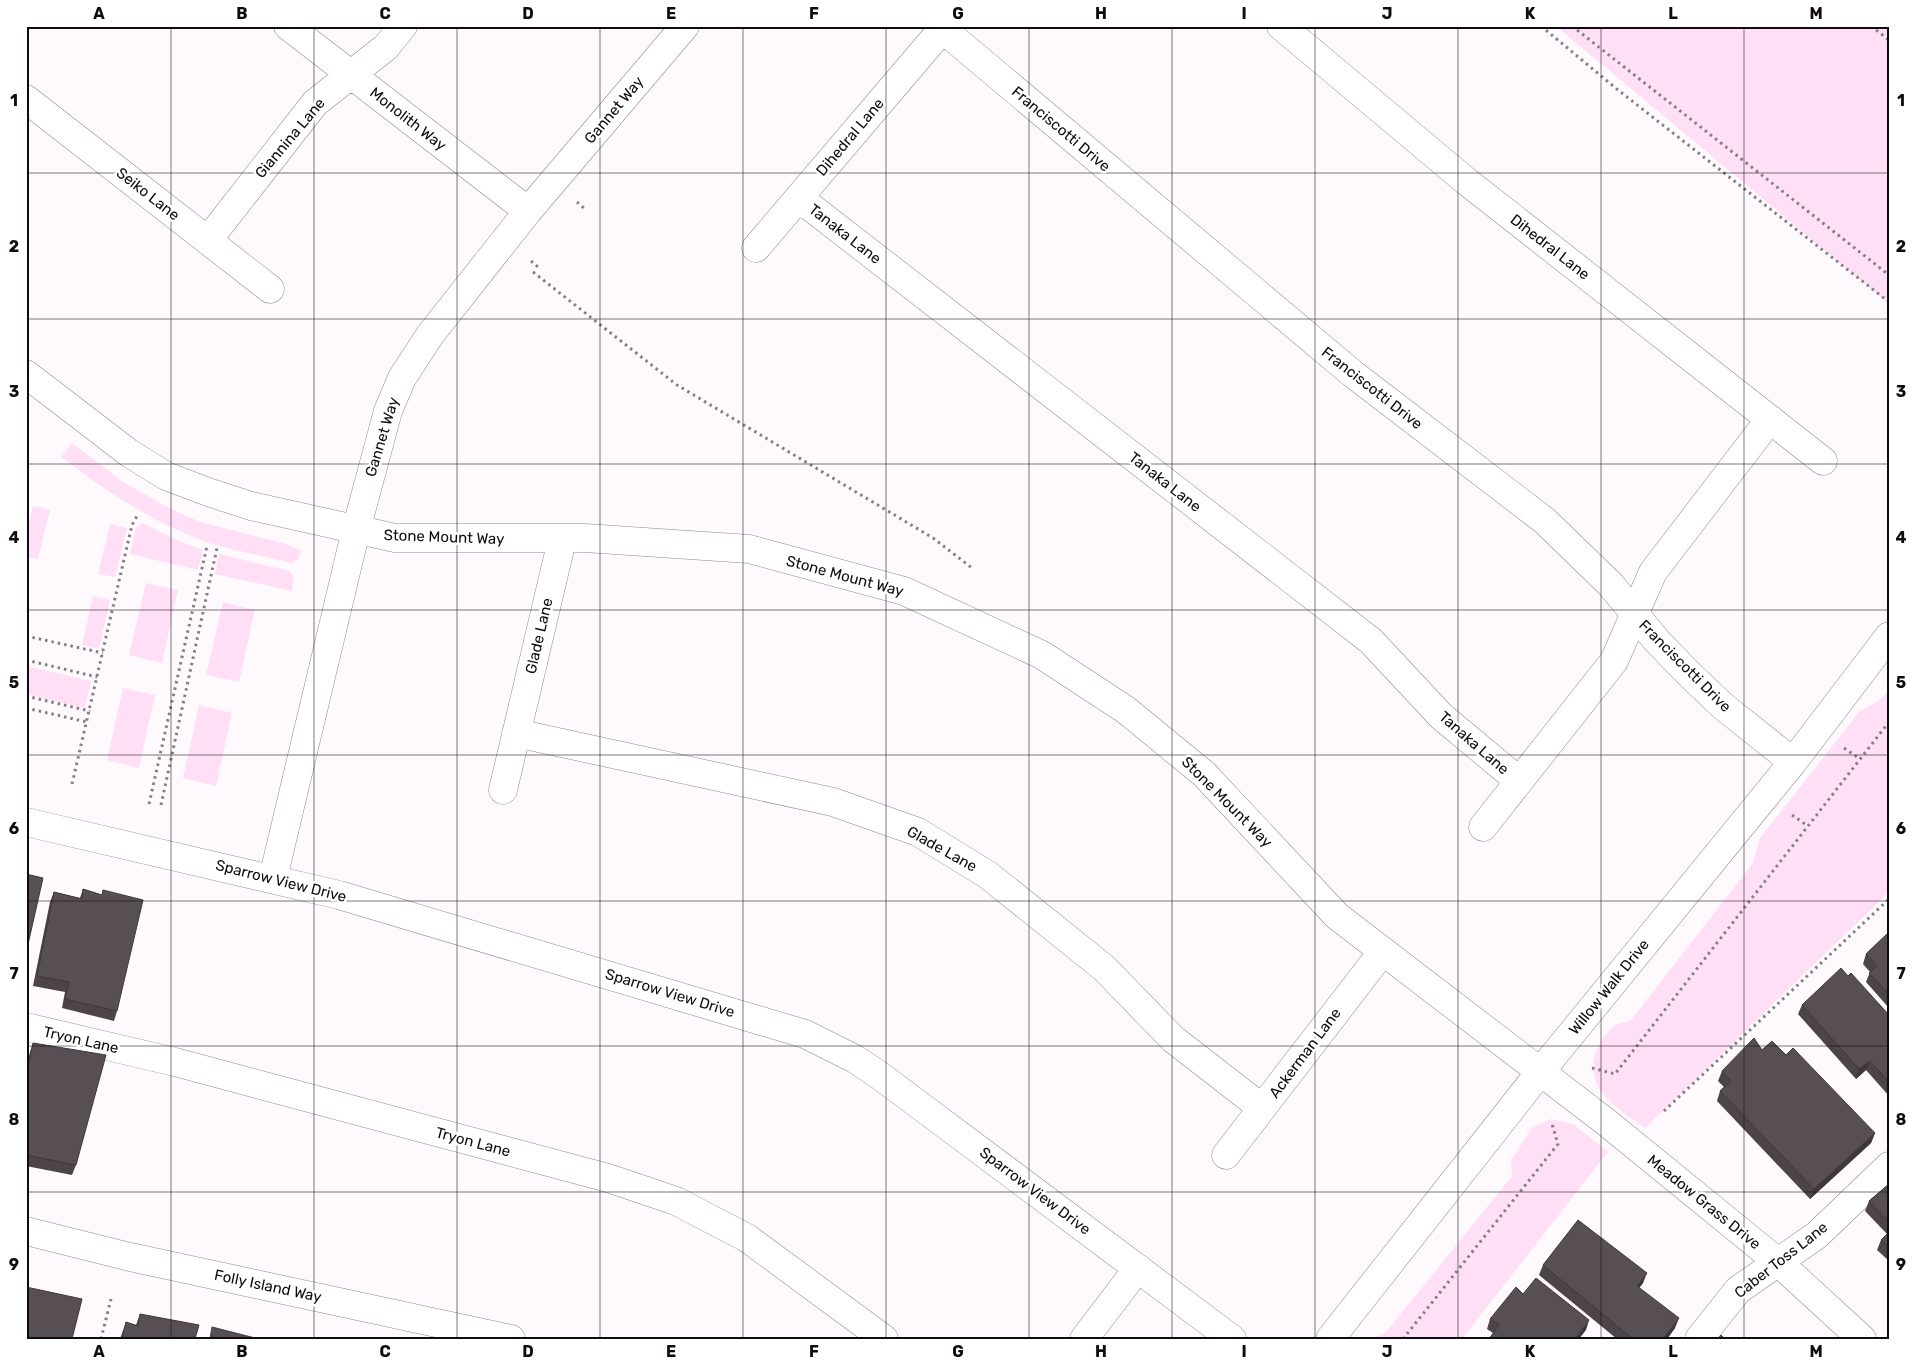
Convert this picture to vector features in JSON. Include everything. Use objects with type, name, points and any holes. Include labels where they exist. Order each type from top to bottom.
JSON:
[{"type":"street","name":"Monolith Way","points":[[288,26],[528,211]]},
{"type":"street","name":"Giannina Lane","points":[[208,240],[315,103],[386,47],[403,26]]},
{"type":"street","name":"Gannet Way","points":[[273,878],[356,530],[388,411],[402,378],[430,335],[528,211],[685,26]]},
{"type":"street","name":"Dihedral Lane","points":[[1281,26],[1466,181],[1823,461]]},
{"type":"street","name":"Dihedral Lane","points":[[756,248],[942,27]]},
{"type":"street","name":"Franciscotti Drive","points":[[942,27],[1353,374],[1545,521],[1611,585],[1657,641],[1724,707],[1793,762]]},
{"type":"street","name":"Seiko Lane","points":[[26,99],[270,288]]},
{"type":"street","name":"Tanaka Lane","points":[[798,198],[1371,641],[1441,716],[1519,781]]},
{"type":"street","name":"Stone Mount Way","points":[[26,374],[129,453],[166,476],[251,506],[395,538],[562,540],[585,538],[749,549],[904,591],[1042,655],[1126,710],[1204,774],[1337,916],[1541,1071]]},
{"type":"street","name":"Tanaka Lane","points":[[1483,827],[1614,661],[1653,572],[1770,419]]},
{"type":"street","name":"Glade Lane","points":[[503,790],[562,540]]},
{"type":"street","name":"Willow Walk Drive","points":[[1330,1339],[1541,1071],[1793,762],[1889,636]]},
{"type":"street","name":"Glade Lane","points":[[516,732],[833,802],[918,832],[988,875],[1097,961],[1173,1039],[1262,1108]]},
{"type":"street","name":"Sparrow View Drive","points":[[26,822],[273,878],[339,895],[770,1023],[830,1045],[879,1075],[1232,1339]]},
{"type":"street","name":"Ackerman Lane","points":[[1226,1155],[1383,950]]},
{"type":"street","name":"Tryon Lane","points":[[26,1027],[184,1065],[608,1178],[676,1201],[747,1238],[884,1339]]},
{"type":"street","name":"Meadow Grass Drive","points":[[1541,1071],[1778,1262],[1862,1339]]},
{"type":"street","name":"Caber Toss Lane","points":[[1699,1339],[1738,1290],[1817,1234],[1889,1166]]},
{"type":"street","name":"Folly Island Way","points":[[26,1231],[479,1335],[511,1339]]},
{"type":"street","points":[[1084,1339],[1138,1268]]},
{"type":"path","points":[[1542,26],[1618,90],[1889,302]]},
{"type":"path","points":[[1572,26],[1889,275]]},
{"type":"path","points":[[1871,26],[1889,40]]},
{"type":"path","points":[[575,200],[586,210]]},
{"type":"path","points":[[533,272],[677,385],[933,538],[972,568]]},
{"type":"path","points":[[72,784],[132,524],[137,516]]},
{"type":"path","points":[[149,804],[207,546]]},
{"type":"path","points":[[161,805],[217,548]]},
{"type":"path","points":[[26,636],[103,654]]},
{"type":"path","points":[[26,660],[97,677]]},
{"type":"path","points":[[26,696],[90,711]]},
{"type":"path","points":[[26,708],[87,722]]},
{"type":"path","points":[[1403,1339],[1558,1144],[1551,1120],[1571,1094],[1592,1068],[1615,1074],[1889,722]]},
{"type":"path","points":[[1837,743],[1860,759]]},
{"type":"path","points":[[1786,811],[1808,826]]},
{"type":"path","points":[[1664,1111],[1889,899]]},
{"type":"path","points":[[101,1339],[111,1299]]},
{"type":"shaded area","points":[[1556,26],[1889,26],[1889,304]]},
{"type":"shaded area","points":[[72,443],[123,482],[171,509],[200,522],[283,543],[302,551],[297,560],[292,563],[213,544],[172,527],[134,507],[61,457]]},
{"type":"shaded area","points":[[33,506],[50,510],[38,559],[26,557],[26,536]]},
{"type":"shaded area","points":[[143,523],[174,539],[203,550],[198,570],[130,554],[136,527]]},
{"type":"shaded area","points":[[110,524],[127,528],[115,577],[98,574]]},
{"type":"shaded area","points":[[219,554],[289,571],[294,577],[292,591],[215,574]]},
{"type":"shaded area","points":[[146,583],[178,590],[162,663],[129,655]]},
{"type":"shaded area","points":[[93,596],[110,600],[99,649],[82,645]]},
{"type":"shaded area","points":[[223,602],[255,610],[239,682],[206,675]]},
{"type":"shaded area","points":[[26,666],[91,681],[85,708],[26,694]]},
{"type":"shaded area","points":[[123,688],[155,695],[139,768],[107,760]]},
{"type":"shaded area","points":[[1889,690],[1889,892],[1645,1128],[1611,1103],[1597,1085],[1593,1067],[1594,1058],[1601,1041],[1615,1025],[1631,1020],[1747,871],[1753,862],[1760,838],[1860,711],[1880,700]]},
{"type":"shaded area","points":[[199,705],[232,713],[216,786],[183,778]]},
{"type":"shaded area","points":[[1551,1119],[1573,1124],[1608,1152],[1462,1339],[1374,1339],[1387,1331],[1512,1176],[1511,1160],[1532,1128]]},
{"type":"building","points":[[26,874],[43,878],[26,953]]},
{"type":"building","points":[[83,889],[102,895],[103,890],[143,900],[117,1011],[65,999],[69,982],[37,976],[54,892],[82,899]]},
{"type":"building","points":[[1889,932],[1889,994],[1869,973],[1877,966],[1866,954]]},
{"type":"building","points":[[1841,968],[1848,976],[1851,973],[1889,1015],[1889,1082],[1870,1061],[1859,1069],[1802,1005]]},
{"type":"building","points":[[1754,1038],[1762,1050],[1772,1041],[1786,1055],[1793,1048],[1875,1133],[1814,1189],[1720,1091],[1731,1081],[1722,1071]]},
{"type":"building","points":[[33,1043],[106,1055],[76,1165],[26,1155],[26,1076]]},
{"type":"building","points":[[1889,1184],[1889,1222],[1869,1201]]},
{"type":"building","points":[[1578,1220],[1647,1273],[1637,1286],[1679,1318],[1663,1339],[1633,1339],[1543,1265]]},
{"type":"building","points":[[1889,1232],[1889,1247],[1881,1240]]},
{"type":"building","points":[[1536,1278],[1589,1320],[1575,1339],[1489,1339],[1499,1325],[1490,1319],[1516,1287],[1523,1294]]},
{"type":"building","points":[[26,1287],[82,1299],[72,1339],[26,1339]]},
{"type":"building","points":[[140,1314],[199,1325],[195,1339],[122,1339],[126,1322],[138,1326]]},
{"type":"building","points":[[212,1327],[259,1339],[210,1339]]}]
